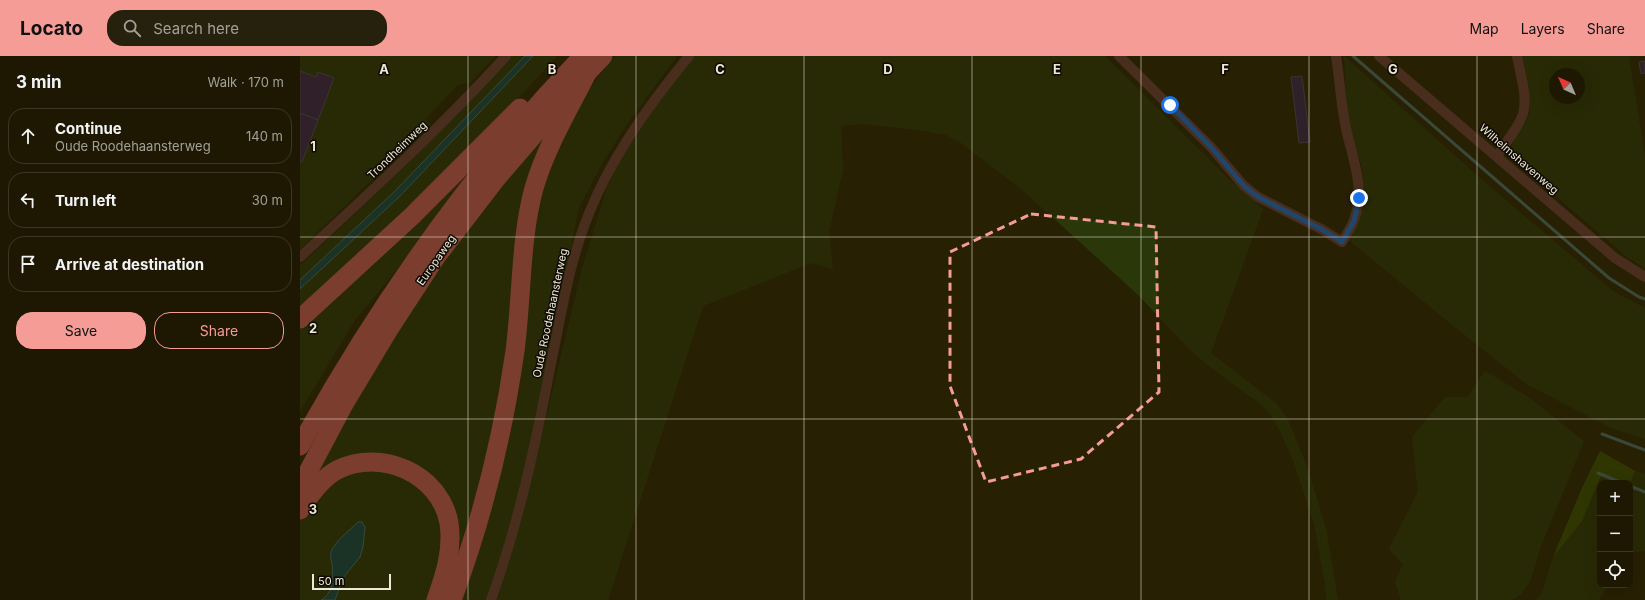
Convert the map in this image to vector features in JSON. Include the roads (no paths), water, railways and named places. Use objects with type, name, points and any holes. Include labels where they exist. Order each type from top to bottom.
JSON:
[{"type":"highway","points":[[300,319],[412,216],[547,80],[578,56]]},
{"type":"highway","name":"Europaweg","points":[[300,446],[327,396],[377,316],[424,247],[482,170],[538,104],[585,64],[603,56]]},
{"type":"highway","points":[[452,600],[474,534],[499,436],[515,352],[525,243],[534,189],[550,145],[585,64]]},
{"type":"highway","name":"Europaweg","points":[[300,487],[344,404],[389,329],[436,257],[585,64]]},
{"type":"highway","points":[[300,510],[312,491],[336,471],[359,462],[378,461],[412,472],[428,484],[441,501],[448,522],[450,545],[449,555],[444,578],[436,600]]},
{"type":"street","name":"Trondheimweg","points":[[300,257],[382,182],[463,103],[506,56]]},
{"type":"street","name":"Oude Roodehaansterweg","points":[[491,600],[514,528],[530,466],[567,287],[583,228],[598,192],[620,153],[664,88],[689,56]]},
{"type":"street","points":[[1119,56],[1211,147],[1244,186],[1258,197],[1323,230],[1342,242],[1354,221],[1357,210],[1359,186],[1347,132],[1336,56]]},
{"type":"street","name":"Wilhelmshavenweg","points":[[1379,56],[1615,258],[1645,277]]},
{"type":"street","points":[[1497,156],[1519,123],[1523,113],[1524,97],[1517,56]]},
{"type":"water","points":[[525,56],[533,56],[399,197],[300,289],[300,280],[394,192]]},
{"type":"water","points":[[358,522],[362,522],[365,527],[363,547],[360,557],[343,578],[335,600],[321,600],[328,593],[332,585],[333,575],[331,552],[339,540]]},
{"type":"waterway","points":[[1353,56],[1609,278],[1639,297],[1645,299]]},
{"type":"waterway","points":[[1602,434],[1645,450]]},
{"type":"waterway","points":[[1598,473],[1615,480]]},
{"type":"waterway","points":[[1633,487],[1645,492]]}]
